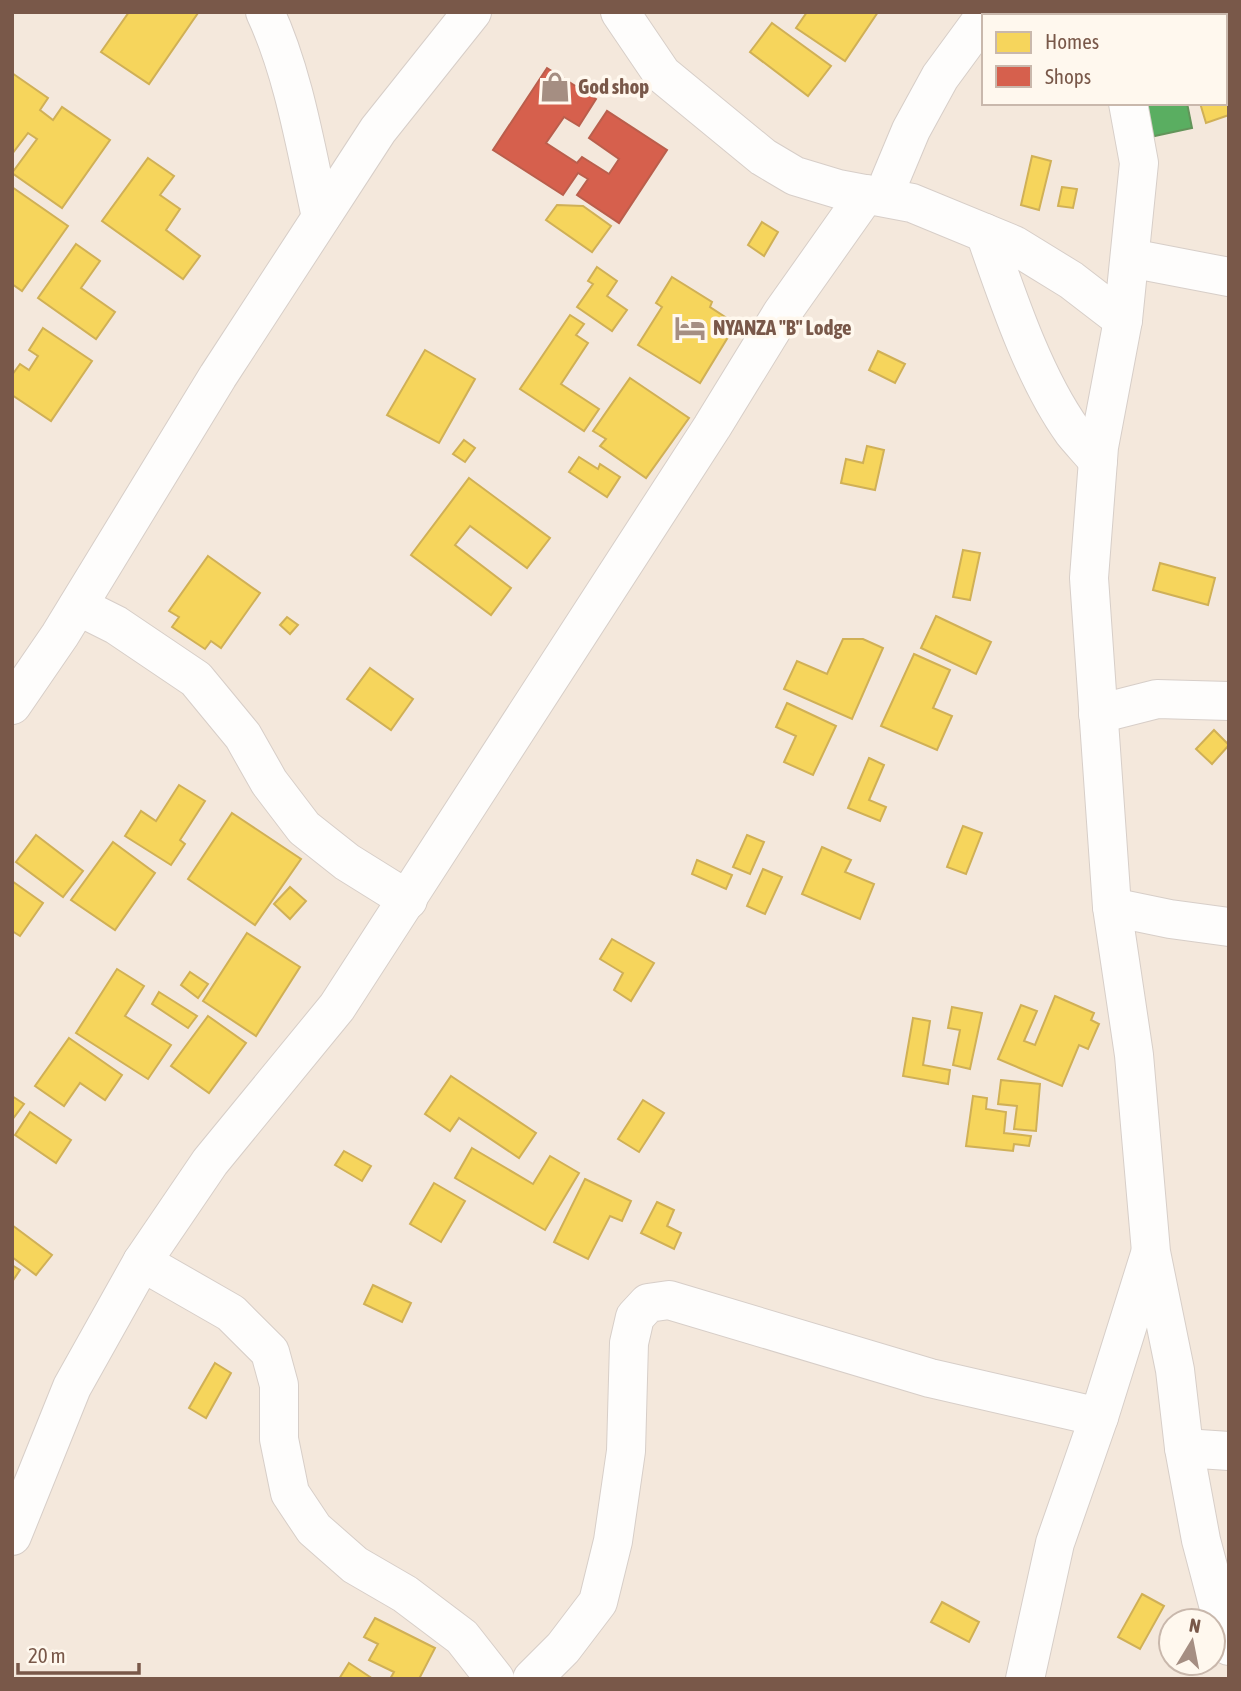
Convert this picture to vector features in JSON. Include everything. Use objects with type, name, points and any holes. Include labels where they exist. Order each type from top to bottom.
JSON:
[{"type":"street","points":[[265,12],[289,84],[321,217]]},
{"type":"street","points":[[12,705],[78,606],[218,376],[378,130],[472,12]]},
{"type":"street","points":[[621,12],[662,75],[763,157],[795,176],[912,203],[1014,244],[1071,279],[1123,320]]},
{"type":"street","points":[[12,1536],[72,1387],[142,1262],[210,1162],[337,1007],[697,450],[782,313],[875,196],[940,77],[982,19]]},
{"type":"street","points":[[1128,105],[1139,163],[1123,320],[1098,461],[1089,578],[1112,907],[1134,1055],[1150,1252],[1175,1370],[1184,1448],[1201,1540],[1229,1646]]},
{"type":"street","points":[[985,233],[1027,344],[1047,386],[1073,432],[1098,461]]},
{"type":"street","points":[[1130,258],[1229,277]]},
{"type":"street","points":[[78,606],[116,625],[196,679],[243,736],[269,782],[304,828],[347,862],[408,900]]},
{"type":"street","points":[[1098,714],[1157,699],[1229,701]]},
{"type":"street","points":[[1112,907],[1229,927]]},
{"type":"street","points":[[1025,1679],[1055,1543],[1099,1418],[1150,1252]]},
{"type":"street","points":[[142,1262],[231,1313],[270,1352],[279,1385],[279,1439],[290,1493],[314,1529],[355,1565],[405,1594],[462,1637],[495,1679]]},
{"type":"street","points":[[532,1679],[563,1648],[598,1602],[612,1541],[626,1451],[628,1343],[635,1317],[648,1303],[669,1300],[930,1378],[1099,1418]]},
{"type":"street","points":[[1184,1448],[1229,1451]]},
{"type":"shaded area","points":[[12,12],[1229,12],[1229,1679],[12,1679]]},
{"type":"building: Homes","points":[[129,12],[198,13],[149,84],[101,52]]},
{"type":"building: Homes","points":[[807,12],[878,12],[845,61],[796,28]]},
{"type":"building: Homes","points":[[772,23],[831,66],[808,96],[750,52]]},
{"type":"building: Homes","points":[[12,73],[48,98],[40,110],[53,120],[62,107],[110,140],[62,208],[12,173],[37,139],[28,133],[12,154]]},
{"type":"building: Homes","points":[[1227,93],[1229,115],[1206,123],[1201,105],[1227,105]]},
{"type":"building: Homes","points":[[1032,156],[1051,161],[1039,210],[1021,205]]},
{"type":"building: Homes","points":[[148,158],[174,176],[160,195],[180,209],[166,230],[200,256],[183,279],[102,221]]},
{"type":"building: Homes","points":[[12,187],[68,226],[22,291],[12,284]]},
{"type":"building: Homes","points":[[1062,187],[1077,189],[1073,208],[1058,206]]},
{"type":"building: Homes","points":[[557,205],[583,206],[611,226],[592,252],[546,220]]},
{"type":"building: Homes","points":[[762,222],[778,232],[764,256],[748,245]]},
{"type":"building: Homes","points":[[76,244],[100,261],[81,288],[115,312],[96,339],[38,298]]},
{"type":"building: Homes","points":[[597,267],[617,281],[607,296],[627,310],[612,331],[577,307],[593,284],[588,281]]},
{"type":"building: Homes","points":[[672,277],[712,302],[710,307],[736,324],[700,383],[638,345],[662,307],[656,303]]},
{"type":"building: Homes","points":[[570,315],[584,324],[576,335],[588,343],[561,384],[599,409],[584,431],[520,389]]},
{"type":"building: Homes","points":[[43,328],[92,361],[51,421],[12,395],[12,375],[20,364],[29,370],[38,356],[29,350]]},
{"type":"building: Homes","points":[[425,350],[475,379],[439,443],[387,415]]},
{"type":"building: Homes","points":[[878,351],[905,364],[895,383],[869,370]]},
{"type":"building: Homes","points":[[630,378],[689,418],[646,478],[600,446],[606,439],[593,431]]},
{"type":"building: Homes","points":[[464,440],[475,448],[465,462],[453,454]]},
{"type":"building: Homes","points":[[867,446],[884,450],[875,490],[841,483],[846,459],[863,463]]},
{"type":"building: Homes","points":[[579,457],[598,469],[600,464],[620,477],[607,497],[569,472]]},
{"type":"building: Homes","points":[[469,478],[550,538],[527,568],[470,526],[455,545],[511,588],[491,615],[411,555]]},
{"type":"building: Homes","points":[[963,550],[980,553],[970,600],[953,597]]},
{"type":"building: Homes","points":[[208,556],[260,593],[221,648],[211,641],[205,649],[172,627],[179,617],[169,611]]},
{"type":"building: Homes","points":[[1160,563],[1215,578],[1208,605],[1153,590]]},
{"type":"building: Homes","points":[[936,616],[991,642],[976,674],[921,648]]},
{"type":"building: Homes","points":[[287,617],[298,625],[290,634],[280,625]]},
{"type":"building: Homes","points":[[843,639],[863,639],[883,648],[852,719],[784,689],[797,661],[827,674]]},
{"type":"building: Homes","points":[[914,654],[950,670],[933,708],[952,716],[937,750],[881,726]]},
{"type":"building: Homes","points":[[370,668],[413,699],[391,730],[347,699]]},
{"type":"building: Homes","points":[[787,703],[836,726],[813,775],[784,762],[796,736],[776,727]]},
{"type":"building: Homes","points":[[1214,730],[1229,745],[1212,764],[1196,749]]},
{"type":"building: Homes","points":[[869,758],[884,765],[869,800],[886,807],[880,821],[848,808]]},
{"type":"building: Homes","points":[[179,785],[205,801],[180,840],[185,844],[171,865],[125,836],[141,811],[156,821]]},
{"type":"building: Homes","points":[[232,813],[301,859],[255,925],[188,879]]},
{"type":"building: Homes","points":[[963,826],[982,833],[966,874],[947,867]]},
{"type":"building: Homes","points":[[36,835],[83,871],[63,897],[16,862]]},
{"type":"building: Homes","points":[[747,835],[764,842],[750,874],[733,867]]},
{"type":"building: Homes","points":[[113,842],[155,873],[115,930],[71,900]]},
{"type":"building: Homes","points":[[822,847],[851,860],[845,872],[874,884],[860,919],[802,894]]},
{"type":"building: Homes","points":[[697,860],[732,875],[726,889],[692,874]]},
{"type":"building: Homes","points":[[763,869],[782,877],[765,914],[747,906]]},
{"type":"building: Homes","points":[[12,881],[43,903],[20,936],[12,931]]},
{"type":"building: Homes","points":[[290,887],[306,901],[290,919],[274,904]]},
{"type":"building: Homes","points":[[247,933],[300,967],[256,1036],[203,1001]]},
{"type":"building: Homes","points":[[612,939],[654,963],[631,1001],[614,990],[623,973],[600,959]]},
{"type":"building: Homes","points":[[117,969],[144,986],[125,1016],[171,1045],[148,1079],[76,1033]]},
{"type":"building: Homes","points":[[190,972],[208,984],[198,998],[181,985]]},
{"type":"building: Homes","points":[[159,992],[197,1016],[188,1028],[152,1004]]},
{"type":"building: Homes","points":[[1055,996],[1094,1013],[1091,1020],[1099,1024],[1088,1049],[1079,1045],[1062,1086],[998,1059],[1021,1005],[1037,1011],[1024,1041],[1035,1045]]},
{"type":"building: Homes","points":[[952,1007],[982,1013],[970,1069],[953,1065],[960,1030],[948,1028]]},
{"type":"building: Homes","points":[[208,1016],[246,1043],[209,1093],[171,1066]]},
{"type":"building: Homes","points":[[913,1018],[930,1021],[923,1065],[950,1070],[948,1084],[903,1076]]},
{"type":"building: Homes","points":[[69,1038],[122,1075],[105,1100],[80,1083],[64,1106],[35,1086]]},
{"type":"building: Homes","points":[[451,1076],[536,1133],[519,1158],[459,1118],[450,1131],[425,1114]]},
{"type":"building: Homes","points":[[1001,1080],[1040,1084],[1036,1131],[1014,1129],[1017,1106],[998,1104]]},
{"type":"building: Homes","points":[[12,1096],[24,1104],[12,1120]]},
{"type":"building: Homes","points":[[973,1096],[987,1098],[986,1109],[1006,1112],[1004,1133],[1031,1136],[1029,1146],[1014,1144],[1013,1151],[966,1146]]},
{"type":"building: Homes","points":[[643,1100],[664,1113],[639,1152],[618,1139]]},
{"type":"building: Homes","points":[[30,1112],[71,1140],[56,1163],[15,1135]]},
{"type":"building: Homes","points":[[472,1148],[533,1184],[550,1156],[579,1173],[545,1230],[455,1178]]},
{"type":"building: Homes","points":[[344,1151],[371,1166],[362,1181],[335,1165]]},
{"type":"building: Homes","points":[[585,1179],[631,1201],[622,1221],[610,1216],[588,1259],[554,1242]]},
{"type":"building: Homes","points":[[434,1183],[465,1201],[441,1242],[410,1224]]},
{"type":"building: Homes","points":[[657,1202],[674,1210],[667,1226],[681,1233],[674,1249],[641,1233]]},
{"type":"building: Homes","points":[[12,1225],[52,1255],[36,1275],[12,1257]]},
{"type":"building: Homes","points":[[12,1265],[20,1270],[12,1282]]},
{"type":"building: Homes","points":[[373,1285],[411,1303],[402,1322],[364,1304]]},
{"type":"building: Homes","points":[[215,1363],[231,1373],[206,1418],[189,1408]]},
{"type":"building: Homes","points":[[1142,1594],[1164,1606],[1157,1607],[1157,1619],[1140,1649],[1118,1637]]},
{"type":"building: Homes","points":[[942,1602],[979,1622],[969,1642],[931,1622]]},
{"type":"building: Homes","points":[[375,1618],[435,1648],[419,1679],[390,1679],[394,1672],[369,1660],[378,1644],[364,1637]]},
{"type":"building: Homes","points":[[349,1663],[373,1679],[339,1679]]},
{"type":"building: Shops","points":[[547,68],[596,99],[579,126],[564,117],[546,143],[577,163],[582,157],[609,174],[619,159],[589,138],[607,111],[667,150],[619,223],[577,195],[588,179],[578,173],[563,195],[493,150]]},
{"type":"building: Public","points":[[1143,105],[1187,105],[1192,128],[1150,137]]},
{"type":"place","name":"God shop","points":[[555,87]]},
{"type":"place","name":"NYANZA \"B\" Lodge","points":[[690,328]]}]
